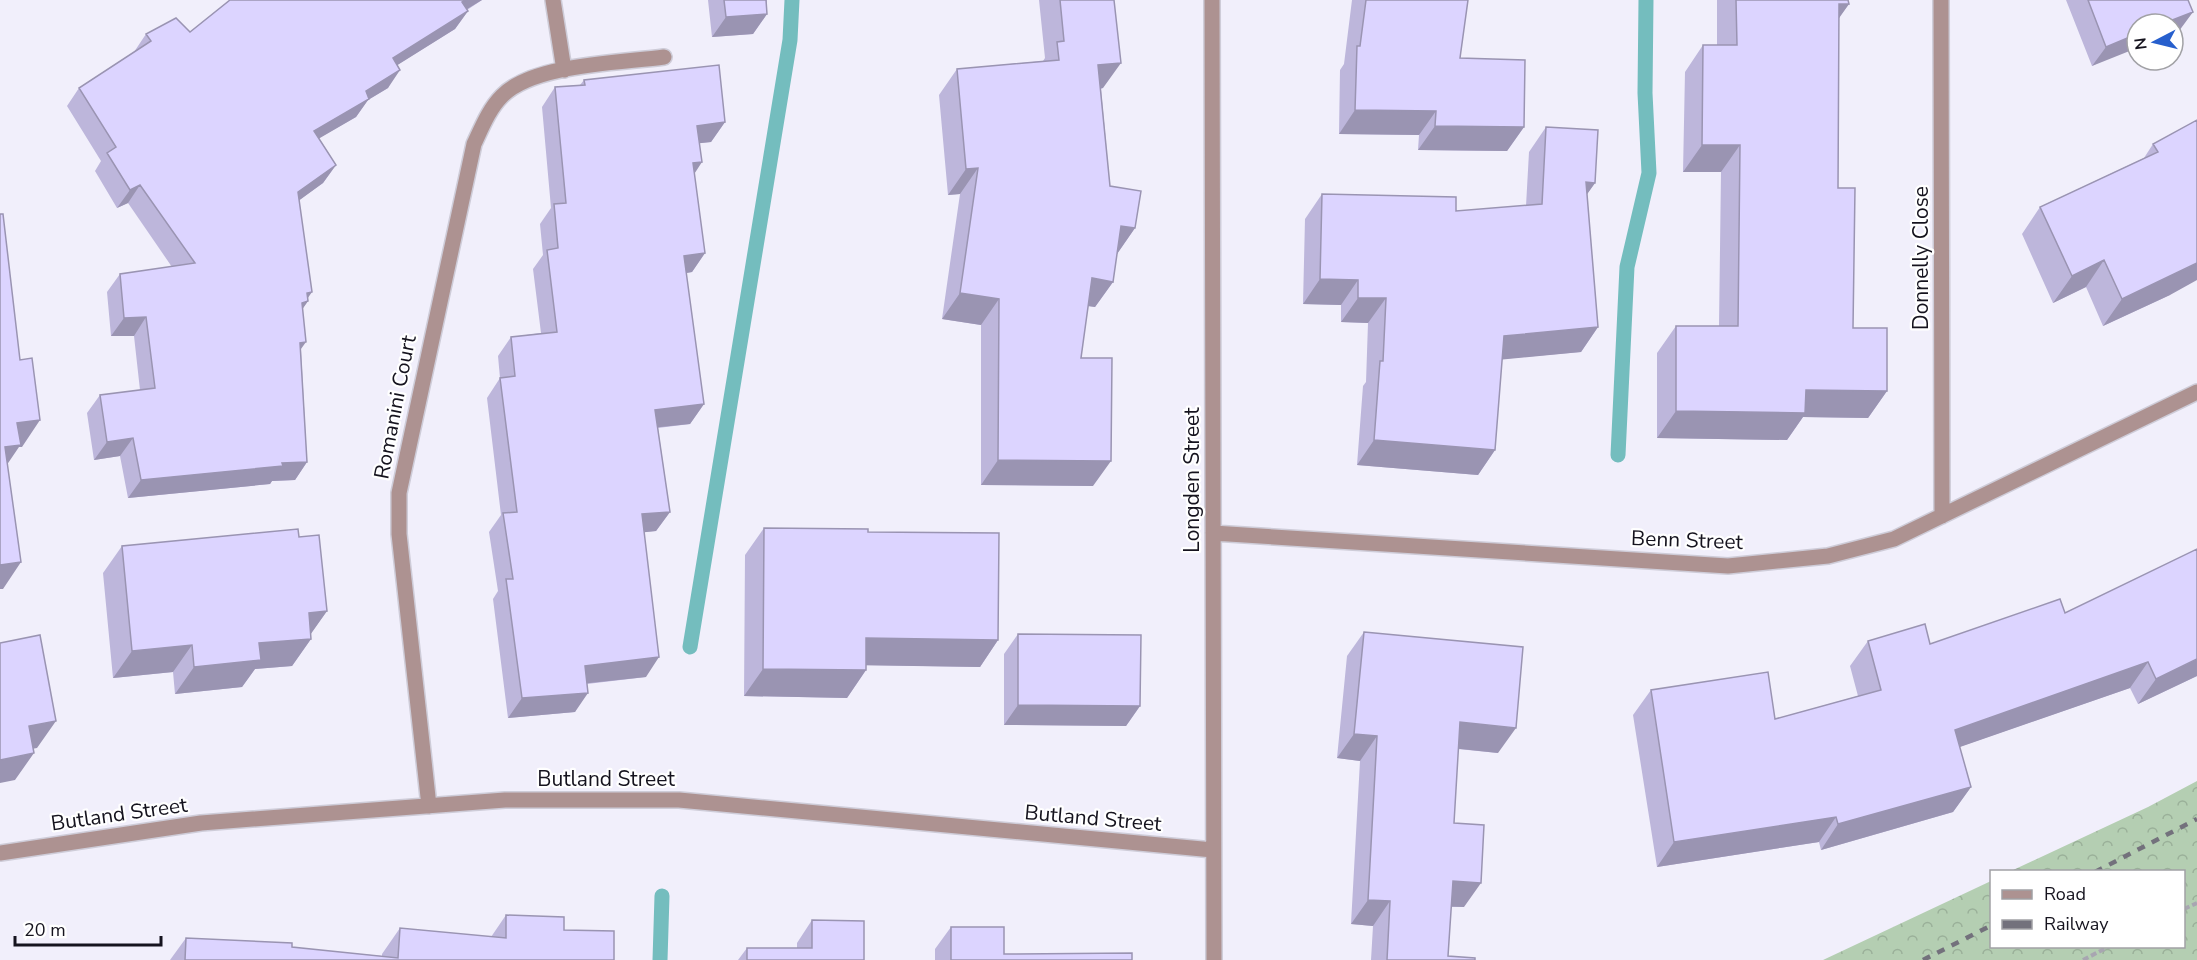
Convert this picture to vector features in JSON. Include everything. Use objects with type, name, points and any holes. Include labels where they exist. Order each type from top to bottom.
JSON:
[{"type":"street","points":[[553,0],[564,70]]},
{"type":"street","name":"Longden Street","points":[[1212,0],[1214,960]]},
{"type":"street","name":"Donnelly Close","points":[[1941,0],[1942,516]]},
{"type":"street","name":"Romanini Court","points":[[429,806],[399,534],[399,493],[406,449],[474,144],[492,107],[504,94],[532,77],[564,70],[664,57]]},
{"type":"street","name":"Benn Street","points":[[1213,533],[1728,566],[1828,556],[1894,539],[2197,392]]},
{"type":"street","name":"Butland Street","points":[[0,853],[201,823],[505,800],[680,800],[1213,850]]},
{"type":"path","points":[[2083,960],[2106,948]]},
{"type":"green space","points":[[2197,781],[2197,960],[1823,960],[1990,881],[1990,948],[2185,948],[2185,870],[2013,870],[2148,807]]},
{"type":"building","points":[[230,0],[466,0],[462,2],[468,11],[393,58],[400,70],[366,91],[369,99],[314,131],[336,165],[298,192],[312,292],[307,293],[308,301],[302,303],[306,342],[300,343],[307,462],[141,480],[133,438],[107,442],[100,395],[155,388],[146,317],[124,318],[120,274],[195,263],[140,185],[130,190],[107,153],[116,147],[79,88],[151,41],[146,34],[176,18],[190,32]]},
{"type":"building","points":[[724,0],[766,0],[767,14],[726,17]]},
{"type":"building","points":[[1060,0],[1114,0],[1121,63],[1098,65],[1110,186],[1141,191],[1135,228],[1121,226],[1113,282],[1092,278],[1081,358],[1112,358],[1111,461],[998,460],[999,299],[960,293],[978,168],[966,169],[957,69],[1059,60],[1057,42],[1064,41]]},
{"type":"building","points":[[1366,0],[1468,0],[1460,58],[1525,60],[1524,127],[1435,126],[1436,111],[1355,110],[1357,46],[1360,46]]},
{"type":"building","points":[[1736,0],[1848,0],[1849,4],[1839,4],[1838,188],[1855,188],[1853,328],[1887,328],[1887,391],[1806,390],[1805,413],[1676,411],[1676,326],[1738,326],[1740,145],[1702,145],[1703,45],[1737,45]]},
{"type":"building","points":[[2088,0],[2188,0],[2193,12],[2185,15],[2185,12],[2125,12],[2125,39],[2106,47]]},
{"type":"building","points":[[719,65],[725,122],[697,126],[702,162],[693,163],[705,253],[684,256],[704,404],[655,410],[670,512],[642,514],[659,657],[585,666],[588,693],[522,698],[506,579],[513,579],[503,513],[517,512],[500,378],[515,376],[511,337],[557,332],[547,250],[558,248],[554,204],[566,203],[555,87],[585,85],[584,80]]},
{"type":"building","points":[[2197,120],[2197,263],[2122,299],[2104,260],[2072,276],[2040,207],[2158,152],[2153,144]]},
{"type":"building","points":[[1546,127],[1598,130],[1595,183],[1586,182],[1598,327],[1504,336],[1495,450],[1374,440],[1380,361],[1383,361],[1386,298],[1358,298],[1358,280],[1320,279],[1322,194],[1456,197],[1456,211],[1542,204]]},
{"type":"building","points":[[0,214],[3,214],[20,360],[32,358],[40,420],[17,423],[21,445],[5,447],[21,562],[0,565]]},
{"type":"building","points":[[764,528],[999,533],[998,640],[866,638],[866,670],[763,669]]},
{"type":"building","points":[[298,529],[299,537],[319,535],[327,611],[309,613],[311,639],[259,643],[261,660],[194,667],[192,645],[132,651],[122,546]]},
{"type":"building","points":[[2197,549],[2197,659],[2156,679],[2148,662],[1955,730],[1971,787],[1838,824],[1836,817],[1674,842],[1651,690],[1768,672],[1775,719],[1881,690],[1868,641],[1925,624],[1930,644],[2060,599],[2065,613]]},
{"type":"building","points":[[1364,632],[1523,647],[1516,728],[1460,722],[1454,823],[1484,825],[1481,883],[1453,881],[1448,956],[1475,958],[1475,960],[1387,960],[1390,901],[1368,900],[1377,736],[1354,734]]},
{"type":"building","points":[[1018,634],[1141,635],[1140,706],[1018,705]]},
{"type":"building","points":[[40,635],[56,721],[29,726],[34,753],[0,760],[0,643]]},
{"type":"building","points":[[506,915],[564,917],[564,930],[614,931],[614,960],[185,960],[186,938],[292,943],[292,947],[398,958],[400,928],[506,938]]},
{"type":"building","points":[[812,920],[864,921],[864,960],[747,960],[747,948],[812,948]]},
{"type":"building","points":[[951,927],[1004,927],[1004,954],[1132,953],[1132,960],[951,960]]},
{"type":"waterway","points":[[690,647],[790,40],[792,0]]},
{"type":"waterway","points":[[1618,455],[1627,267],[1649,173],[1645,93],[1646,0]]},
{"type":"waterway","points":[[660,960],[662,896]]},
{"type":"railway","points":[[2099,870],[2197,819]]},
{"type":"railway","points":[[1923,960],[1990,926]]}]
